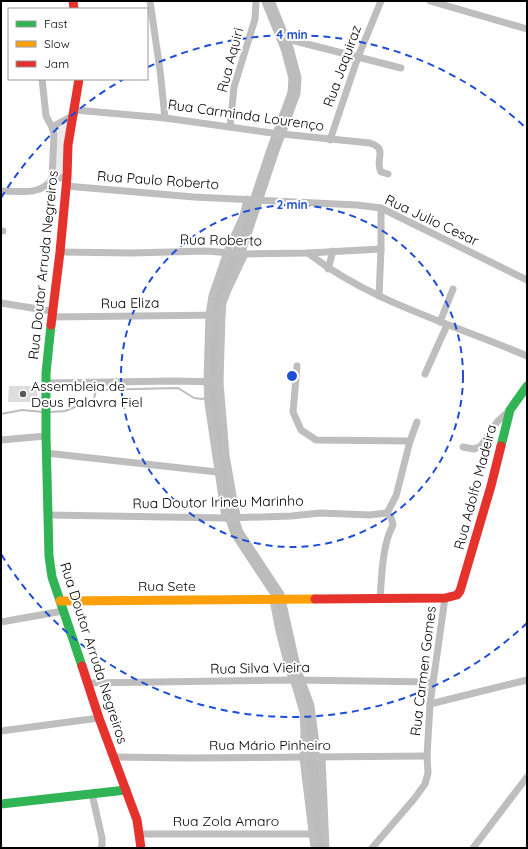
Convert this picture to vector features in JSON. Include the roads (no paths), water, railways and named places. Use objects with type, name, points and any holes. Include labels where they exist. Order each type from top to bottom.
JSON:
[{"type":"street","points":[[150,1],[165,118]]},
{"type":"street","name":"Rua Aquiri","points":[[230,127],[234,87],[255,19],[256,1]]},
{"type":"street","name":"Rua Jaquiraz","points":[[330,140],[358,57],[381,1]]},
{"type":"street","points":[[430,1],[527,29]]},
{"type":"street","points":[[295,41],[401,68]]},
{"type":"street","points":[[1,190],[28,192],[40,190],[48,186],[52,179],[54,134],[46,116],[42,80]]},
{"type":"street","name":"Rua Doutor Arruda Negreiros","points":[[79,80],[68,145],[67,177],[60,252],[51,314],[46,383],[49,565],[99,718],[126,790],[140,834],[142,848]]},
{"type":"street","points":[[52,127],[74,112]]},
{"type":"street","name":"Rua Carminda Lourenço","points":[[74,112],[165,118],[272,133],[376,144],[381,152],[381,172],[388,174]]},
{"type":"street","points":[[52,179],[67,177]]},
{"type":"street","name":"Rua Paulo Roberto","points":[[66,186],[248,200]]},
{"type":"street","points":[[225,518],[208,403],[207,381],[210,314],[212,296],[228,252],[244,216],[248,200]]},
{"type":"street","name":"Rua Julio Cesar","points":[[248,200],[380,208],[527,280]]},
{"type":"street","points":[[379,296],[381,249],[380,208]]},
{"type":"street","name":"Rua Roberto","points":[[60,252],[132,253],[206,251],[243,254],[308,253],[381,249]]},
{"type":"street","points":[[328,269],[333,251]]},
{"type":"street","points":[[308,253],[328,269],[379,296],[527,356]]},
{"type":"street","points":[[238,518],[226,455],[219,382],[221,315],[223,303],[243,254]]},
{"type":"street","points":[[425,374],[453,289]]},
{"type":"street","name":"Rua Eliza","points":[[1,303],[51,314],[221,315]]},
{"type":"street","points":[[297,366],[293,412],[301,430],[316,440],[410,442]]},
{"type":"street","points":[[46,383],[219,382]]},
{"type":"street","name":"Rua Adolfo Madeira","points":[[449,598],[457,595],[460,591],[491,486],[510,410],[527,386]]},
{"type":"street","points":[[463,447],[474,449],[480,446],[498,421],[510,410]]},
{"type":"street","points":[[417,422],[410,442],[399,485],[392,505],[387,513],[391,517],[393,525],[389,532],[384,557],[380,598],[449,598]]},
{"type":"street","points":[[1,440],[46,436]]},
{"type":"street","points":[[46,453],[217,472]]},
{"type":"street","name":"Rua Doutor Irineu Marinho","points":[[48,515],[238,518],[291,516],[320,512],[370,515],[387,513]]},
{"type":"street","name":"Rua Sete","points":[[60,601],[380,598]]},
{"type":"street","name":"Rua Carmen Gomes","points":[[372,848],[426,784],[428,773],[427,756],[432,682],[449,598]]},
{"type":"street","points":[[274,600],[279,631],[303,712],[305,758],[314,848]]},
{"type":"street","points":[[1,622],[63,611]]},
{"type":"street","name":"Rua Silva Vieira","points":[[88,683],[293,680],[432,682]]},
{"type":"street","points":[[430,704],[527,680]]},
{"type":"street","points":[[1,731],[99,718]]},
{"type":"street","name":"Rua Mário Pinheiro","points":[[113,757],[305,758],[427,756]]},
{"type":"street","points":[[320,757],[326,848]]},
{"type":"street","points":[[473,848],[527,777]]},
{"type":"street","points":[[1,804],[126,790]]},
{"type":"street","points":[[92,794],[102,838],[101,848]]},
{"type":"street","name":"Rua Zola Amaro","points":[[140,834],[312,834]]},
{"type":"waterway","points":[[268,1],[287,48],[295,78],[294,93],[240,249],[215,299],[215,400],[228,507],[237,533],[278,595],[295,671],[308,706],[313,744],[313,773],[318,848]]},
{"type":"waterway","points":[[50,412],[65,411],[94,399],[96,390],[178,388],[194,398],[206,398]]},
{"type":"waterway","points":[[1,414],[22,410],[43,412]]},
{"type":"place","name":"Assembleia de Deus Palavra Fiel","points":[[23,394]]}]
